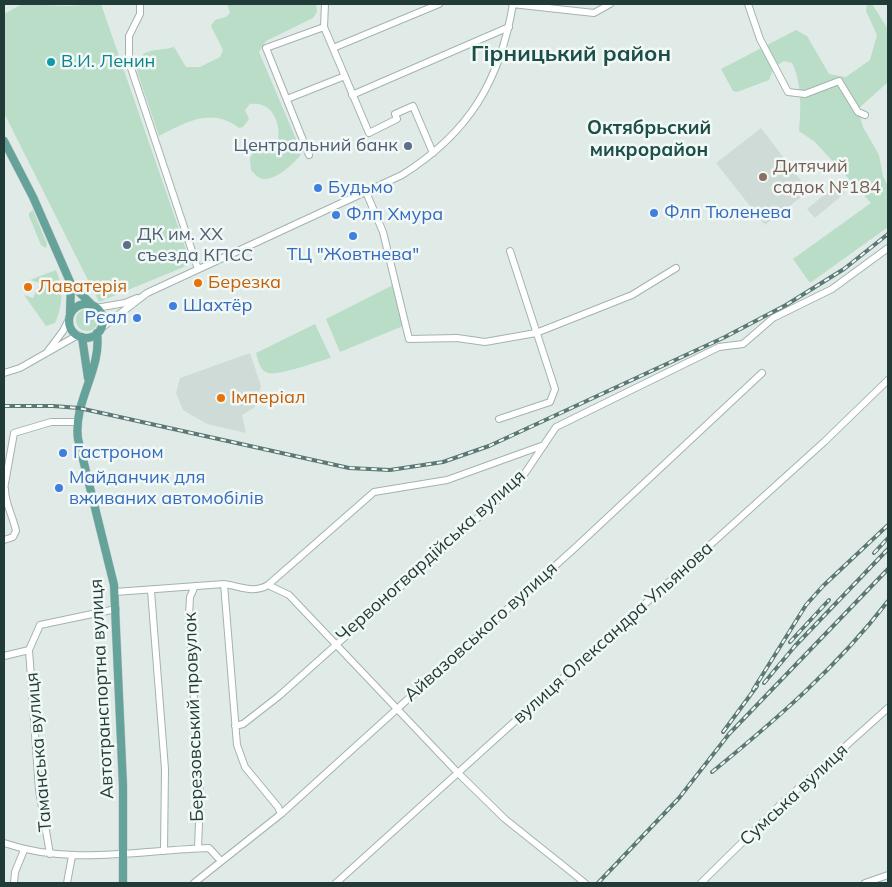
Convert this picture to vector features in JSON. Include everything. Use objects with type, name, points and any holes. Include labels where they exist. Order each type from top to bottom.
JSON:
[{"type":"main road","points":[[4,141],[32,197],[71,284],[101,314],[102,322],[98,331],[97,355],[76,422]]},
{"type":"main road","points":[[71,284],[71,328],[80,336],[89,380]]},
{"type":"main road","points":[[70,316],[76,307],[84,304],[94,306]]},
{"type":"main road","points":[[80,336],[91,336],[98,331]]},
{"type":"main road","name":"Автотранспортна вулиця","points":[[76,422],[115,592],[123,786],[123,883]]},
{"type":"street","points":[[140,4],[140,14],[129,36],[129,62],[198,269]]},
{"type":"street","points":[[325,4],[324,27],[368,133],[397,119],[395,114],[413,106],[433,153]]},
{"type":"street","points":[[333,48],[440,4]]},
{"type":"street","points":[[94,306],[126,303],[147,294],[402,175],[433,153],[468,118],[490,83],[509,27],[512,4],[594,13],[610,4]]},
{"type":"street","points":[[748,4],[760,39],[788,92],[805,94],[839,81],[858,112],[864,115]]},
{"type":"street","points":[[309,155],[266,48],[324,27]]},
{"type":"street","points":[[352,94],[509,27]]},
{"type":"street","points":[[287,99],[344,76]]},
{"type":"street","points":[[366,192],[383,232],[409,340],[457,338],[485,342],[537,333],[632,295],[676,268]]},
{"type":"street","name":"Червоногвардійська вулиця","points":[[235,726],[243,724],[279,696],[521,479],[556,427],[719,348],[743,344],[772,318],[832,289],[888,248]]},
{"type":"street","points":[[500,418],[550,402],[555,389],[510,251]]},
{"type":"street","points":[[98,331],[147,294]]},
{"type":"street","points":[[44,355],[63,331],[70,316]]},
{"type":"street","points":[[4,373],[20,368],[80,336]]},
{"type":"street","name":"Айвазовського вулиця","points":[[194,883],[281,814],[577,546],[762,373]]},
{"type":"street","name":"вулиця Олександра Ульянова","points":[[336,883],[802,462],[888,380]]},
{"type":"street","points":[[4,540],[13,537],[16,531],[5,502],[4,489],[14,433],[51,422],[76,422]]},
{"type":"street","points":[[115,592],[151,591],[224,584],[239,586],[249,590],[261,590],[374,492],[447,480],[544,445]]},
{"type":"street","points":[[224,584],[237,745],[245,767],[278,807],[281,814]]},
{"type":"street","points":[[268,585],[289,595],[458,773],[505,819],[585,883]]},
{"type":"street","name":"Березовський провулок","points":[[195,586],[190,597],[189,616],[200,798],[198,848]]},
{"type":"street","points":[[151,591],[165,769],[164,851]]},
{"type":"street","points":[[4,656],[30,650],[40,625],[116,609]]},
{"type":"street","name":"Таманська вулиця","points":[[30,650],[39,790],[50,854]]},
{"type":"street","name":"Сумська вулиця","points":[[701,883],[780,805],[888,708]]},
{"type":"street","points":[[4,843],[24,850],[72,856],[209,848],[221,862]]},
{"type":"street","name":"Таманська вулиця","points":[[14,883],[15,872],[24,850]]},
{"type":"street","points":[[68,883],[72,856]]},
{"type":"street","points":[[865,883],[888,875]]},
{"type":"shaded area","name":"Дитячий садок №184","points":[[761,128],[809,191],[765,225],[716,163]]},
{"type":"shaded area","points":[[837,184],[845,193],[815,218],[807,209]]},
{"type":"shaded area","points":[[250,353],[261,386],[255,407],[242,415],[246,433],[207,424],[183,410],[176,393],[180,378]]},
{"type":"green space","points":[[22,4],[66,6],[101,4],[191,264],[99,302],[4,113],[4,14]]},
{"type":"green space","points":[[227,4],[316,4],[317,12],[313,18],[266,41],[259,52],[302,153],[284,171],[271,178],[265,179],[256,176],[251,170],[250,158],[254,150],[266,149],[278,141],[278,127],[269,109],[258,104],[250,104],[245,110],[249,119],[243,127],[239,128],[219,118],[199,119],[159,136],[136,68],[141,56],[145,53],[174,47],[186,67],[200,67],[220,57],[223,50],[211,26],[215,20],[226,17],[230,13]]},
{"type":"green space","points":[[867,4],[872,4],[888,29],[888,82],[858,109],[863,127],[879,155],[883,176],[888,186],[888,227],[810,283],[793,259],[871,203],[815,142],[799,131],[799,88],[792,63],[784,61],[774,67],[769,80],[737,92],[733,91],[721,69],[796,30],[807,36],[829,74],[846,77],[870,60],[877,35],[866,11]]},
{"type":"green space","points":[[33,210],[47,244],[46,248],[41,245],[29,216],[29,213]]},
{"type":"green space","points":[[56,270],[61,290],[60,310],[55,323],[46,326],[24,295],[33,298],[40,283],[30,280]]},
{"type":"green space","points":[[393,285],[403,326],[340,352],[326,319]]},
{"type":"green space","points":[[87,309],[97,316],[98,320],[91,330],[87,331],[77,324],[76,320],[83,310]]},
{"type":"green space","points":[[315,324],[331,358],[281,372],[268,373],[263,370],[256,353]]},
{"type":"railway","points":[[4,406],[79,408],[349,468],[390,470],[443,462],[489,446],[725,337],[786,305],[844,269],[888,234]]},
{"type":"railway","points":[[753,690],[806,605],[823,586],[888,525]]},
{"type":"railway","points":[[874,553],[888,538]]},
{"type":"railway","points":[[764,683],[795,646],[888,549]]},
{"type":"railway","points":[[598,883],[679,798],[729,734],[888,569]]},
{"type":"railway","points":[[790,642],[829,600]]},
{"type":"railway","points":[[712,772],[760,732],[827,670],[888,601]]},
{"type":"railway","points":[[723,732],[757,686]]},
{"type":"place","name":"В.И. Ленин","points":[[51,62]]},
{"type":"place","name":"Центральний банк","points":[[408,146]]},
{"type":"place","name":"Дитячий садок №184","points":[[763,177]]},
{"type":"place","name":"Будьмо","points":[[318,188]]},
{"type":"place","name":"Флп Тюленева","points":[[654,213]]},
{"type":"place","name":"Флп Хмура","points":[[336,215]]},
{"type":"place","name":"ТЦ \"Жовтнева\"","points":[[353,236]]},
{"type":"place","name":"ДК им. XX съезда КПСС","points":[[127,245]]},
{"type":"place","name":"Березка","points":[[198,283]]},
{"type":"place","name":"Лаватерія","points":[[28,287]]},
{"type":"place","name":"Шахтёр","points":[[173,306]]},
{"type":"place","name":"Рєал","points":[[137,318]]},
{"type":"place","name":"Імперіал","points":[[221,398]]},
{"type":"place","name":"Гастроном","points":[[63,453]]},
{"type":"place","name":"Майданчик для вживаних автомобілів","points":[[59,488]]},
{"type":"district","name":"Гірницький район","points":[[571,54]]},
{"type":"district","name":"Октябрьский микрорайон","points":[[649,139]]}]
